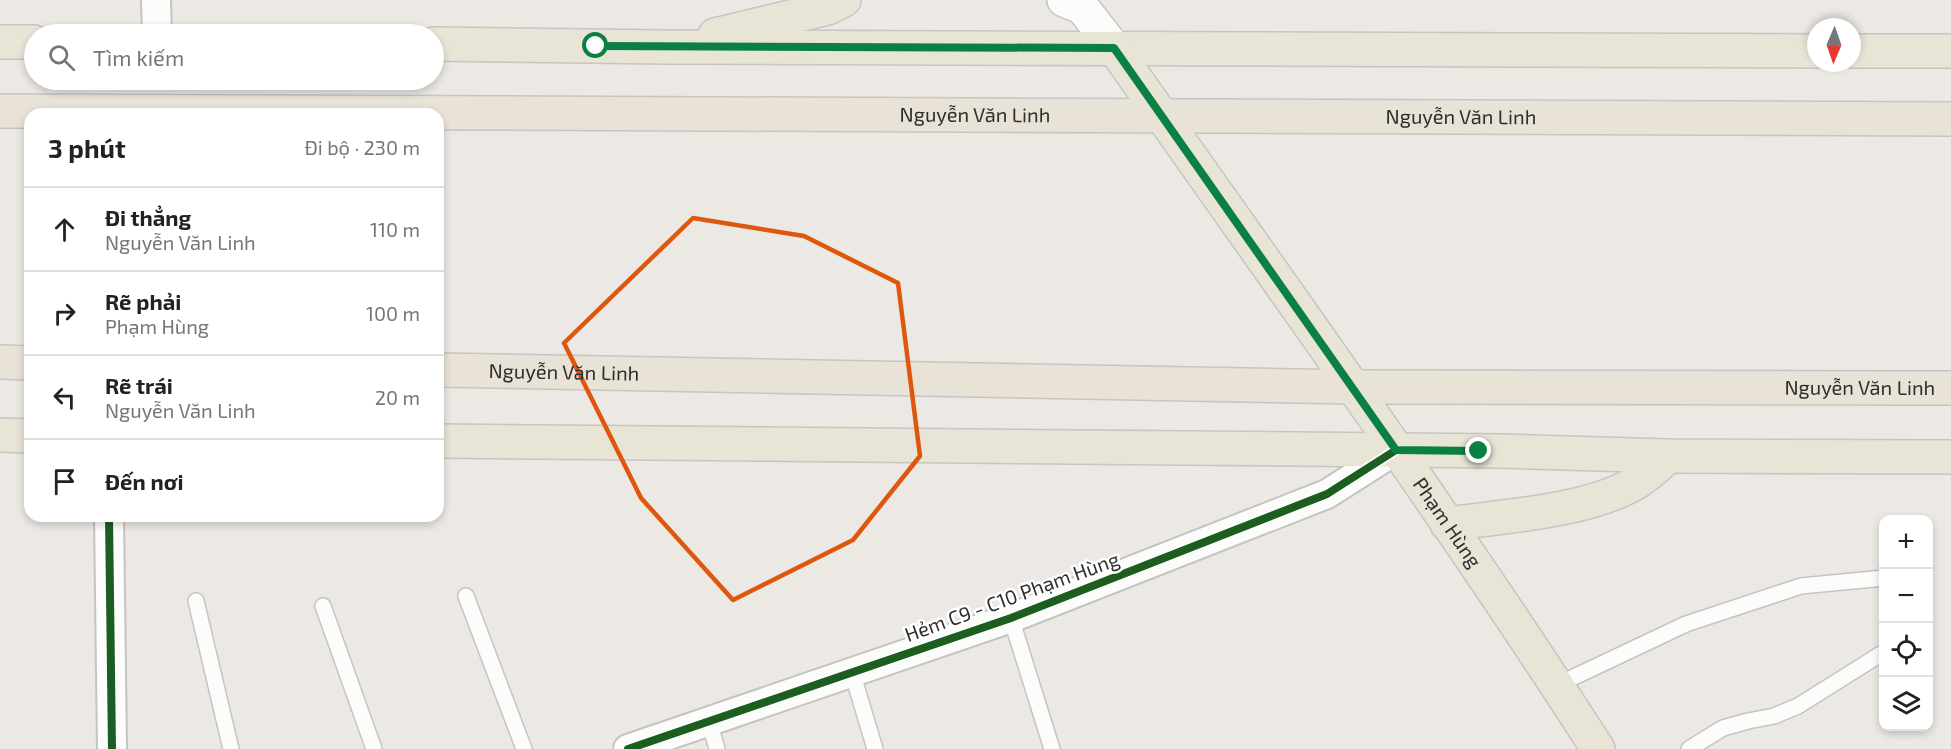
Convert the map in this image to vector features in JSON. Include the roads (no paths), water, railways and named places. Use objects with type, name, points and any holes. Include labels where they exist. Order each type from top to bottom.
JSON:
[{"type":"highway","name":"Nguyễn Văn Linh","points":[[0,111],[24,111]]},
{"type":"highway","name":"Nguyễn Văn Linh","points":[[444,113],[1951,119]]},
{"type":"highway","points":[[0,362],[24,363]]},
{"type":"highway","name":"Nguyễn Văn Linh","points":[[444,370],[1352,387],[1951,388]]},
{"type":"main road","points":[[666,47],[828,8],[844,0]]},
{"type":"main road","name":"Phạm Hùng","points":[[1076,2],[1114,48],[1352,387],[1598,749]]},
{"type":"main road","points":[[0,42],[24,42]]},
{"type":"main road","points":[[444,44],[1807,51]]},
{"type":"main road","points":[[1861,51],[1951,51]]},
{"type":"main road","points":[[0,435],[24,436]]},
{"type":"main road","points":[[444,441],[1396,450],[1668,456],[1951,456]]},
{"type":"main road","points":[[1447,524],[1571,506],[1599,498],[1632,485],[1668,456]]},
{"type":"street","points":[[156,0],[157,24]]},
{"type":"street","name":"Hẻm C9 - C10 Phạm Hùng","points":[[628,749],[1011,618],[1327,494],[1396,450]]},
{"type":"street","points":[[109,522],[112,749]]},
{"type":"lane","points":[[1557,686],[1686,624],[1801,586],[1879,578]]},
{"type":"lane","points":[[465,596],[524,749]]},
{"type":"lane","points":[[196,601],[231,749]]},
{"type":"lane","points":[[323,606],[374,749]]},
{"type":"lane","points":[[1011,618],[1052,749]]},
{"type":"lane","points":[[1689,749],[1723,728],[1774,716],[1798,706],[1879,655]]},
{"type":"lane","points":[[852,672],[875,749]]},
{"type":"lane","points":[[709,721],[717,749]]}]
